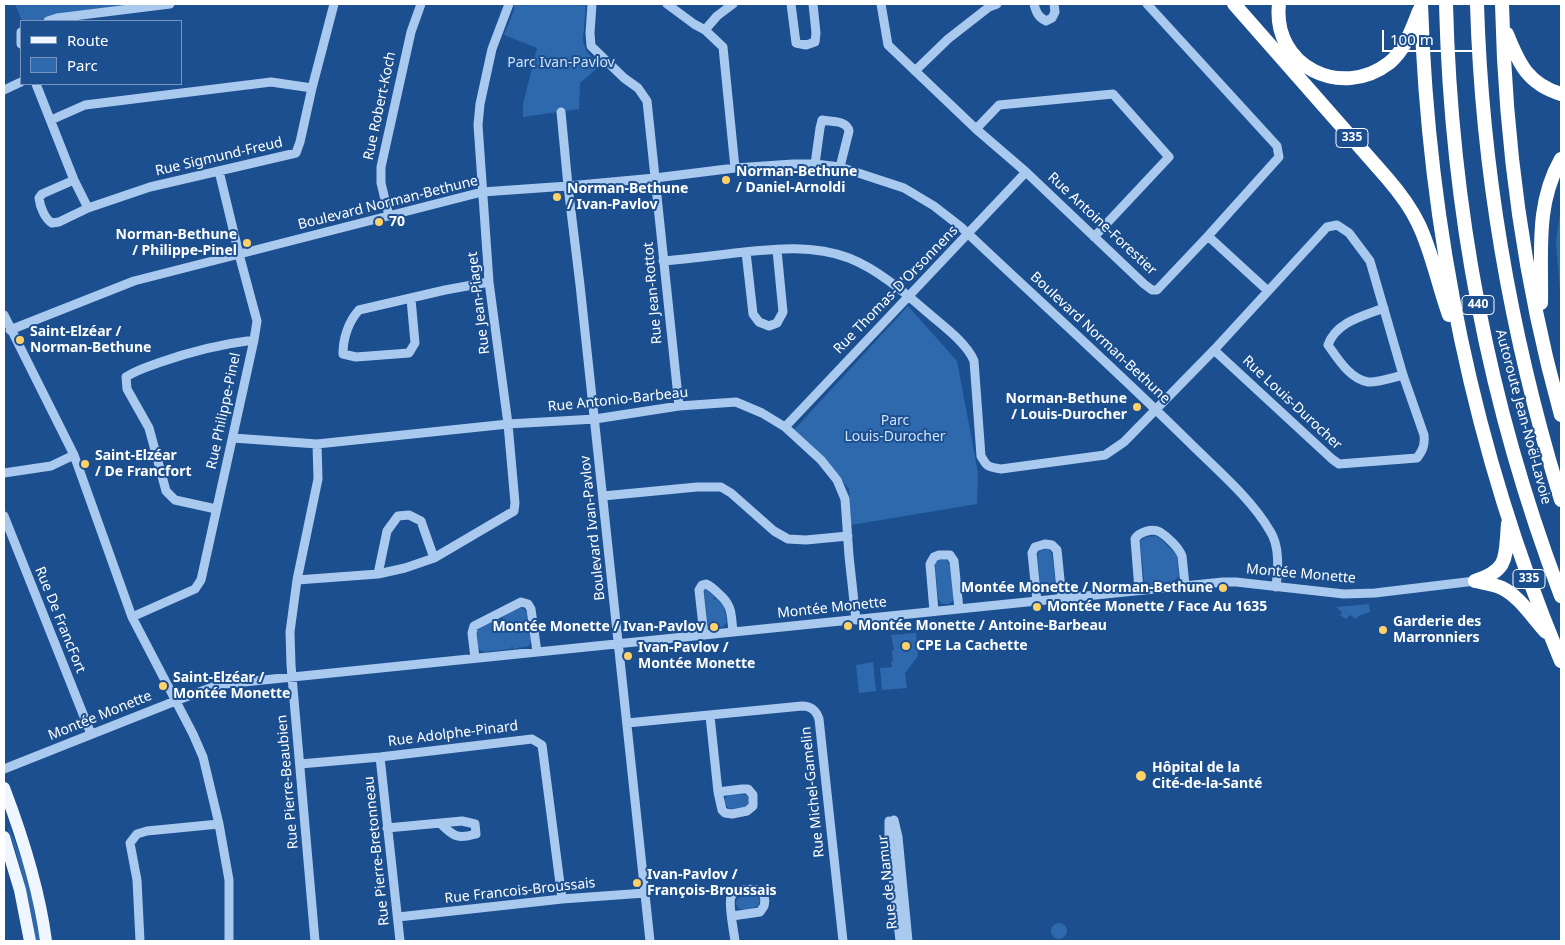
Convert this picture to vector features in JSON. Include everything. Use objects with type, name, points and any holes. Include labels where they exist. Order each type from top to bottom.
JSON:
[{"type":"highway","name":"335","points":[[1234,4],[1382,172],[1408,204],[1423,232],[1440,290],[1465,358],[1482,428],[1509,520],[1561,661]]},
{"type":"highway","points":[[1279,4],[1278,18],[1282,33],[1292,53],[1303,64],[1317,73],[1340,79],[1356,78],[1370,74],[1389,63],[1399,53],[1407,39],[1421,5]]},
{"type":"highway","name":"Autoroute Jean-Noël-Lavoie","points":[[1446,4],[1453,128],[1462,211],[1475,290],[1493,374],[1514,453],[1561,596]]},
{"type":"highway","name":"Autoroute Jean-Noël-Lavoie","points":[[1477,4],[1483,117],[1503,266],[1526,374],[1561,500]]},
{"type":"highway","points":[[1502,4],[1507,102],[1516,188],[1527,262],[1540,328],[1561,416]]},
{"type":"highway","points":[[1421,5],[1435,191],[1465,358]]},
{"type":"highway","points":[[1502,22],[1522,68],[1542,86],[1561,94]]},
{"type":"highway","points":[[1540,328],[1542,219],[1548,188],[1561,159]]},
{"type":"highway","points":[[1474,581],[1495,573],[1502,564],[1505,556],[1509,520]]},
{"type":"highway","points":[[1474,581],[1495,585],[1509,592],[1552,638]]},
{"type":"main road","points":[[4,788],[29,859],[38,892],[46,941]]},
{"type":"main road","points":[[4,837],[20,890],[30,941]]},
{"type":"street","points":[[51,20],[170,4]]},
{"type":"street","name":"Rue Sigmund-Freud","points":[[74,180],[42,194],[39,198],[40,206],[48,221],[52,223],[58,222],[88,208],[150,187],[296,153],[334,4]]},
{"type":"street","name":"Rue Robert-Koch","points":[[389,216],[381,183],[381,167],[411,32],[421,4]]},
{"type":"street","name":"Rue Jean-Piaget","points":[[297,580],[378,574],[406,568],[434,558],[514,511],[515,502],[508,424],[489,282],[478,125],[480,104],[492,49],[509,4]]},
{"type":"street","points":[[592,4],[591,46],[624,78],[638,88],[647,101],[655,178]]},
{"type":"street","points":[[667,4],[705,30],[724,47],[735,168]]},
{"type":"street","points":[[705,30],[717,16],[733,4]]},
{"type":"street","points":[[790,4],[796,43],[806,45],[815,42],[813,4]]},
{"type":"street","name":"Rue Antoine-Forestier","points":[[881,4],[888,45],[1144,284],[1152,290],[1156,290],[1208,236],[1279,157],[1276,146],[1147,4]]},
{"type":"street","points":[[915,70],[948,39],[989,7],[997,4]]},
{"type":"street","points":[[1034,4],[1037,14],[1046,21],[1052,18],[1055,12],[1054,4]]},
{"type":"street","points":[[4,90],[20,82]]},
{"type":"street","points":[[50,120],[86,105],[271,82],[312,88]]},
{"type":"street","points":[[36,85],[74,180],[88,208]]},
{"type":"street","points":[[976,129],[1000,105],[1113,94],[1169,157],[1094,237]]},
{"type":"street","name":"Boulevard Ivan-Pavlov","points":[[561,112],[650,941]]},
{"type":"street","points":[[815,164],[822,120],[844,123],[849,131],[840,168]]},
{"type":"street","name":"Boulevard Norman-Bethune","points":[[10,330],[134,280],[482,192],[568,186],[735,168],[793,164],[815,164],[840,168],[904,188],[934,206],[969,234],[1156,409],[1250,503],[1271,532],[1276,550],[1278,572],[1276,586]]},
{"type":"street","name":"Rue Philippe-Pinel","points":[[132,617],[195,589],[201,580],[254,340],[257,322],[220,171]]},
{"type":"street","name":"Rue Thomas-D'Orsonnens","points":[[785,427],[1026,172]]},
{"type":"street","name":"Rue Jean-Rottot","points":[[655,178],[679,406]]},
{"type":"street","name":"Rue Louis-Durocher","points":[[663,261],[746,252],[810,249],[849,258],[880,274],[908,296],[971,354],[974,361],[981,456],[986,465],[1000,469],[1105,456],[1124,442],[1214,350],[1327,227],[1337,225],[1349,233],[1370,262],[1424,435],[1425,444],[1422,451],[1417,458],[1339,464],[1214,350]]},
{"type":"street","points":[[1208,236],[1268,291]]},
{"type":"street","points":[[746,252],[753,314],[759,322],[769,326],[777,323],[783,312],[777,250]]},
{"type":"street","points":[[411,299],[415,343],[409,353],[356,357],[343,354],[343,346],[351,319],[359,310],[489,282]]},
{"type":"street","points":[[1384,308],[1347,322],[1332,335],[1328,345],[1342,365],[1357,378],[1370,383],[1404,375]]},
{"type":"street","points":[[4,315],[74,455],[132,617],[203,757],[219,824],[229,880],[229,941]]},
{"type":"street","points":[[216,510],[175,500],[166,491],[149,428],[127,389],[126,377],[133,372],[175,357],[230,343],[254,340]]},
{"type":"street","name":"Rue Antonio-Barbeau","points":[[233,438],[317,444],[508,424],[595,418],[679,406],[736,402],[762,413],[785,427],[821,460],[837,480],[845,499],[856,620]]},
{"type":"street","name":"Rue Pierre-Beaubien","points":[[315,941],[292,677],[290,632],[297,580],[318,479],[317,444]]},
{"type":"street","points":[[4,473],[51,466],[74,455]]},
{"type":"street","points":[[603,496],[697,487],[720,487],[731,493],[774,531],[788,539],[806,540],[848,536]]},
{"type":"street","points":[[378,574],[387,531],[398,516],[409,515],[420,521],[434,558]]},
{"type":"street","name":"Rue De FrancFort","points":[[4,516],[91,734]]},
{"type":"street","points":[[1139,590],[1135,539],[1139,534],[1153,531],[1161,533],[1180,552],[1185,585]]},
{"type":"street","points":[[1037,601],[1032,553],[1037,546],[1047,544],[1052,545],[1057,550],[1062,599]]},
{"type":"street","points":[[934,612],[930,564],[934,557],[942,555],[950,556],[954,561],[959,609]]},
{"type":"street","name":"Montée Monette","points":[[4,769],[219,685],[1227,581],[1330,593],[1357,594],[1474,581]]},
{"type":"street","points":[[704,635],[699,590],[700,586],[704,584],[710,586],[729,604],[733,632]]},
{"type":"street","points":[[475,658],[472,633],[474,626],[521,602],[528,604],[531,609],[536,652]]},
{"type":"street","name":"Rue Michel-Gamelin","points":[[627,723],[804,706],[816,712],[819,719],[843,941]]},
{"type":"street","points":[[710,716],[718,792]]},
{"type":"street","name":"Rue Adolphe-Pinard","points":[[300,764],[380,757],[532,739],[542,744],[562,899]]},
{"type":"street","name":"Rue Pierre-Bretonneau","points":[[380,757],[400,941]]},
{"type":"street","name":"Rue de Namur","points":[[900,941],[889,839],[892,821],[898,837],[908,941]]},
{"type":"street","points":[[140,941],[137,880],[130,843],[137,834],[147,831],[219,824]]},
{"type":"street","points":[[387,828],[441,824]]},
{"type":"street","name":"Rue Francois-Broussais","points":[[398,917],[562,899],[646,893]]},
{"type":"street","points":[[732,916],[735,941]]},
{"type":"green space","points":[[15,4],[170,4],[55,20],[22,20]]},
{"type":"green space","name":"Parc Ivan-Pavlov","points":[[514,4],[586,4],[583,40],[586,51],[600,66],[580,83],[579,109],[523,117],[523,104],[537,48],[504,35],[514,10]]},
{"type":"green space","points":[[1561,206],[1561,302],[1556,242]]},
{"type":"green space","name":"Parc Louis-Durocher","points":[[908,306],[957,361],[978,473],[977,504],[851,525],[849,489],[824,459],[793,431]]},
{"type":"green space","points":[[1156,536],[1177,555],[1179,576],[1174,581],[1149,584],[1144,581],[1140,541],[1146,537]]},
{"type":"green space","points":[[1050,550],[1052,555],[1056,587],[1053,592],[1047,594],[1043,593],[1041,589],[1037,556],[1039,551]]},
{"type":"green space","points":[[947,560],[950,565],[954,598],[949,604],[942,604],[938,599],[935,564],[936,561]]},
{"type":"green space","points":[[705,588],[715,597],[713,599],[715,600],[716,598],[724,606],[727,622],[723,627],[718,628],[718,625],[714,625],[713,628],[708,625]]},
{"type":"green space","points":[[1369,604],[1370,612],[1358,616],[1356,619],[1350,615],[1346,619],[1340,615],[1342,612],[1336,607]]},
{"type":"green space","points":[[521,607],[527,612],[531,641],[529,646],[484,652],[480,650],[478,647],[477,631],[499,618],[501,620],[502,616]]},
{"type":"green space","points":[[916,633],[918,656],[905,673],[907,688],[882,690],[880,668],[892,667],[891,662],[893,661],[892,651],[894,649],[891,635]]},
{"type":"green space","points":[[873,662],[876,691],[859,693],[856,665]]},
{"type":"green space","points":[[746,795],[749,799],[747,805],[730,809],[726,806],[724,800],[727,796]]},
{"type":"green space","points":[[8,828],[25,869],[40,941],[36,941],[25,884]]},
{"type":"green space","points":[[745,895],[745,897],[747,895],[757,896],[760,900],[758,906],[748,910],[738,908],[737,899]]},
{"type":"green space","points":[[1056,923],[1062,923],[1067,928],[1065,937],[1056,939],[1051,934],[1051,928]]},
{"type":"place","name":"Norman-Bethune / Daniel-Arnoldi","points":[[726,180]]},
{"type":"place","name":"Norman-Bethune / Ivan-Pavlov","points":[[557,197]]},
{"type":"place","name":"70","points":[[379,222]]},
{"type":"place","name":"Norman-Bethune / Philippe-Pinel","points":[[247,243]]},
{"type":"place","name":"Saint-Elzéar / Norman-Bethune","points":[[20,340]]},
{"type":"place","name":"Norman-Bethune / Louis-Durocher","points":[[1137,407]]},
{"type":"place","name":"Saint-Elzéar / De Francfort","points":[[85,464]]},
{"type":"place","name":"Montée Monette / Norman-Bethune","points":[[1223,588]]},
{"type":"place","name":"Montée Monette / Face Au 1635","points":[[1037,607]]},
{"type":"place","name":"Montée Monette / Antoine-Barbeau","points":[[848,626]]},
{"type":"place","name":"Montée Monette / Ivan-Pavlov","points":[[714,627]]},
{"type":"place","name":"Garderie des Marronniers","points":[[1383,630]]},
{"type":"place","name":"CPE La Cachette","points":[[906,646]]},
{"type":"place","name":"Ivan-Pavlov / Montée Monette","points":[[628,656]]},
{"type":"place","name":"Saint-Elzéar / Montée Monette","points":[[163,686]]},
{"type":"place","name":"Hôpital de la Cité-de-la-Santé","points":[[1141,776]]},
{"type":"place","name":"Ivan-Pavlov / François-Broussais","points":[[637,883]]}]
